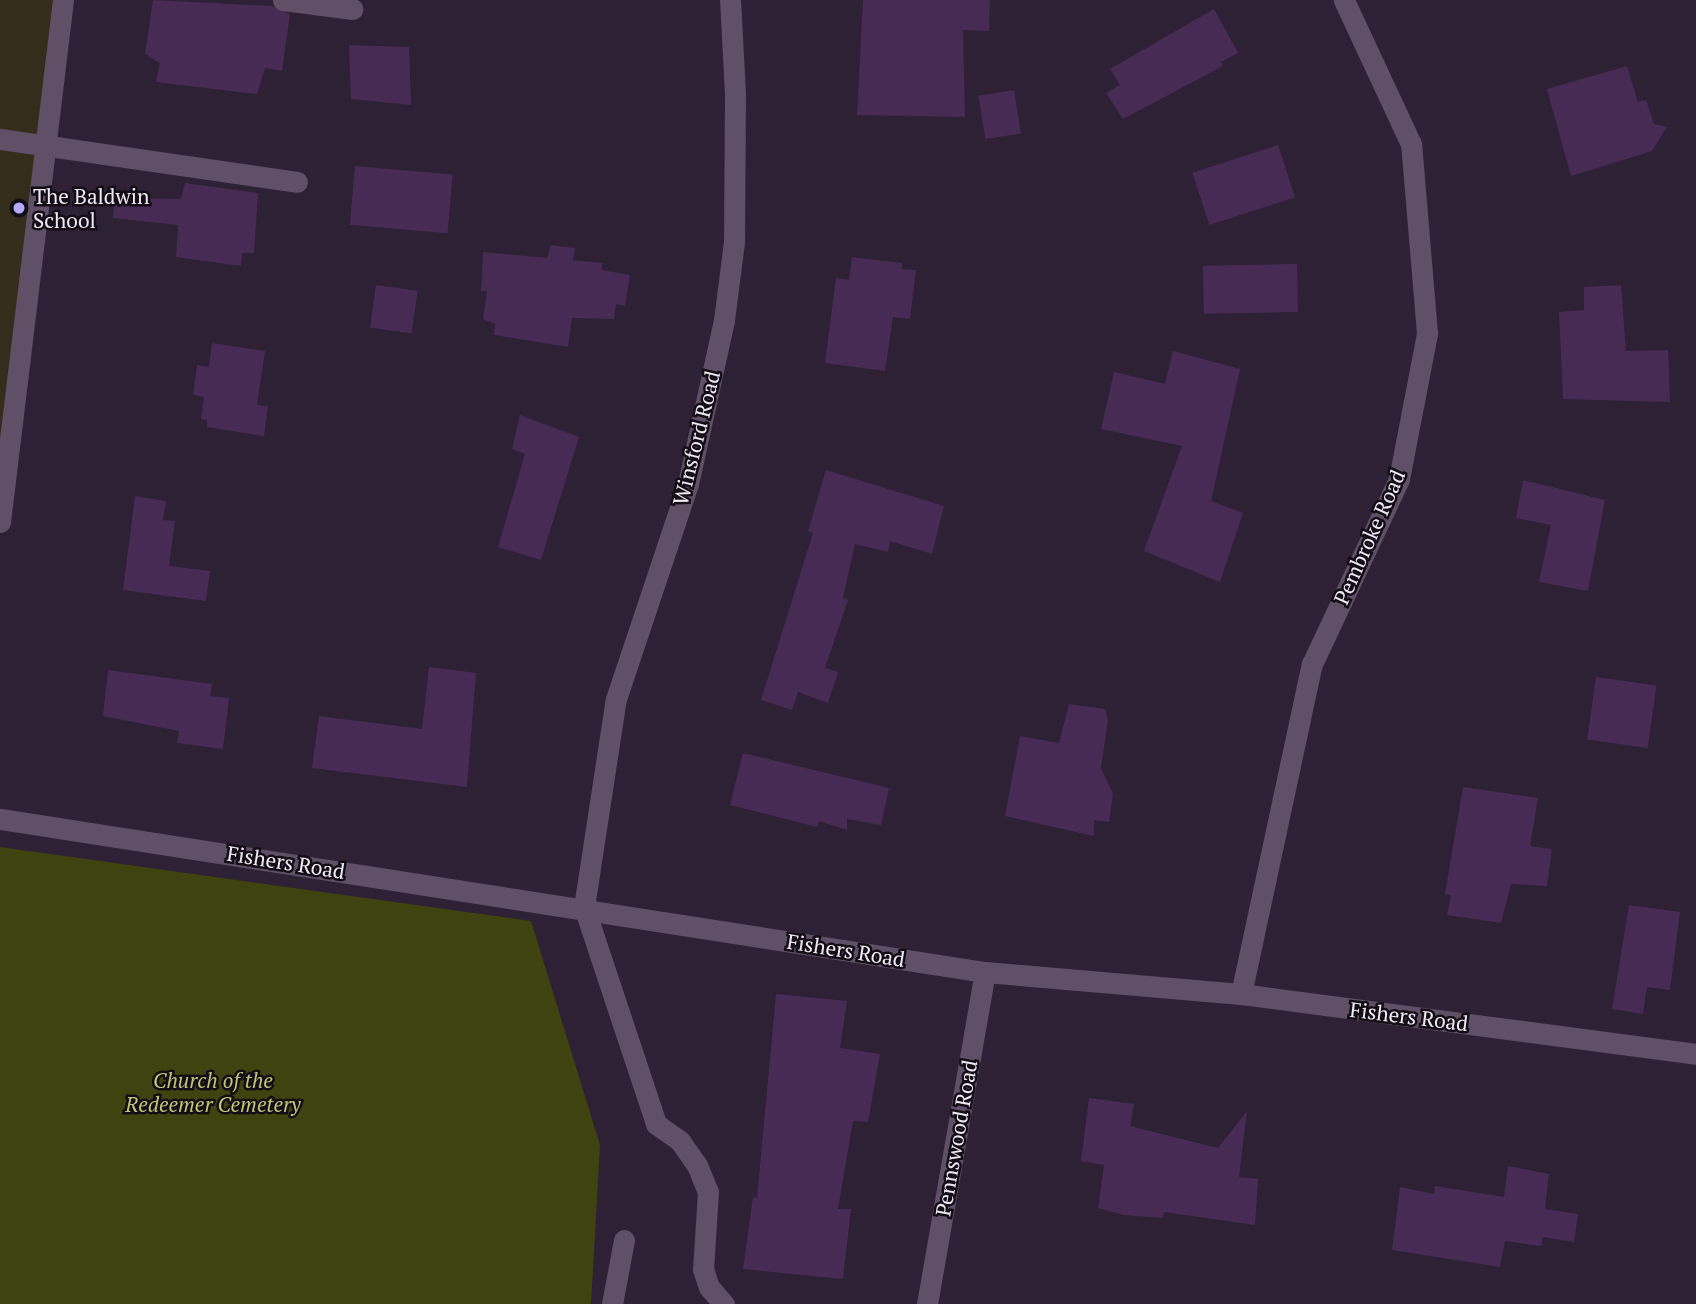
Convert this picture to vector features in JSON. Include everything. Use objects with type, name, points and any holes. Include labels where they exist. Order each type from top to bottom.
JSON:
[{"type":"street","points":[[0,522],[63,0]]},
{"type":"street","points":[[283,0],[352,9]]},
{"type":"street","name":"Winsford Road","points":[[584,908],[616,699],[688,484],[723,320],[734,242],[735,94],[730,0]]},
{"type":"street","name":"Pembroke Road","points":[[1241,994],[1312,664],[1399,479],[1427,333],[1411,144],[1344,0]]},
{"type":"street","points":[[0,139],[297,182]]},
{"type":"street","name":"Fishers Road","points":[[0,819],[985,972],[1241,994],[1696,1054]]},
{"type":"street","points":[[584,908],[656,1124],[680,1141],[697,1165],[708,1192],[703,1269],[709,1287],[724,1304]]},
{"type":"street","name":"Pennswood Road","points":[[927,1304],[985,972]]},
{"type":"street","points":[[612,1304],[624,1240]]},
{"type":"shaded area","name":"The Baldwin School","points":[[0,0],[64,0],[0,522]]},
{"type":"green space","name":"Church of the Redeemer Cemetery","points":[[0,847],[531,921],[600,1145],[591,1304],[0,1304]]},
{"type":"building","points":[[153,0],[272,6],[290,14],[282,71],[265,68],[257,94],[156,82],[160,63],[145,54]]},
{"type":"building","points":[[863,0],[990,0],[989,31],[963,30],[965,117],[857,115]]},
{"type":"building","points":[[1214,9],[1238,53],[1221,62],[1223,66],[1123,119],[1106,93],[1120,85],[1110,69]]},
{"type":"building","points":[[349,45],[409,47],[411,105],[351,99]]},
{"type":"building","points":[[1627,66],[1638,102],[1646,100],[1654,124],[1667,127],[1652,151],[1571,176],[1547,89]]},
{"type":"building","points":[[1014,90],[1021,133],[985,139],[978,96]]},
{"type":"building","points":[[1278,145],[1295,197],[1209,225],[1192,173]]},
{"type":"building","points":[[355,166],[453,175],[447,233],[350,225]]},
{"type":"building","points":[[185,183],[258,193],[254,253],[242,253],[241,266],[176,257],[178,225],[113,218],[114,198],[181,199]]},
{"type":"building","points":[[551,245],[575,248],[573,260],[602,263],[602,270],[630,275],[625,306],[616,304],[614,319],[572,318],[568,347],[494,335],[495,324],[483,319],[487,291],[481,291],[483,252],[547,258]]},
{"type":"building","points":[[852,257],[902,263],[902,269],[916,270],[910,319],[893,317],[885,371],[825,363],[836,278],[849,280]]},
{"type":"building","points":[[1297,264],[1298,312],[1204,314],[1203,266]]},
{"type":"building","points":[[376,285],[418,291],[412,333],[370,328]]},
{"type":"building","points":[[1621,285],[1626,351],[1668,350],[1670,402],[1563,399],[1559,312],[1584,310],[1584,287]]},
{"type":"building","points":[[212,343],[265,351],[257,405],[268,406],[264,436],[207,427],[207,420],[201,419],[204,397],[193,395],[197,365],[209,367]]},
{"type":"building","points":[[1173,351],[1240,369],[1211,501],[1243,513],[1220,582],[1144,551],[1182,446],[1101,429],[1114,372],[1165,384]]},
{"type":"building","points":[[520,415],[579,437],[541,560],[498,547],[525,454],[512,449]]},
{"type":"building","points":[[826,470],[944,506],[932,554],[890,541],[888,552],[855,544],[843,598],[848,600],[825,668],[838,672],[828,703],[798,692],[792,710],[761,700],[813,533],[808,531]]},
{"type":"building","points":[[1523,480],[1605,500],[1588,591],[1539,582],[1551,525],[1516,518]]},
{"type":"building","points":[[135,496],[166,501],[163,520],[175,521],[169,566],[210,571],[206,601],[123,590]]},
{"type":"building","points":[[429,667],[476,673],[467,787],[312,768],[319,716],[422,729]]},
{"type":"building","points":[[108,670],[212,684],[210,696],[229,698],[223,749],[177,743],[179,731],[103,716]]},
{"type":"building","points":[[1596,677],[1656,685],[1648,748],[1587,739]]},
{"type":"building","points":[[1069,704],[1105,709],[1108,720],[1101,768],[1113,794],[1109,822],[1094,820],[1094,836],[1005,816],[1020,736],[1059,743]]},
{"type":"building","points":[[743,753],[889,788],[881,825],[847,819],[847,830],[819,821],[817,827],[730,805]]},
{"type":"building","points":[[1463,787],[1538,798],[1530,846],[1552,849],[1547,886],[1511,884],[1501,923],[1447,915],[1451,895],[1445,894]]},
{"type":"building","points":[[1629,905],[1680,912],[1670,990],[1647,987],[1643,1014],[1612,1009]]},
{"type":"building","points":[[776,994],[847,1001],[840,1048],[880,1054],[868,1122],[853,1121],[838,1209],[851,1209],[843,1279],[743,1269],[753,1197],[757,1198]]},
{"type":"building","points":[[1089,1098],[1134,1104],[1130,1126],[1218,1148],[1247,1111],[1239,1177],[1258,1179],[1255,1225],[1164,1212],[1163,1218],[1124,1215],[1098,1208],[1104,1165],[1081,1161]]},
{"type":"building","points":[[1508,1166],[1549,1174],[1545,1209],[1578,1214],[1574,1242],[1543,1237],[1541,1246],[1505,1241],[1500,1267],[1392,1250],[1400,1187],[1434,1194],[1435,1186],[1504,1197]]},
{"type":"place","name":"The Baldwin School","points":[[19,208]]}]
